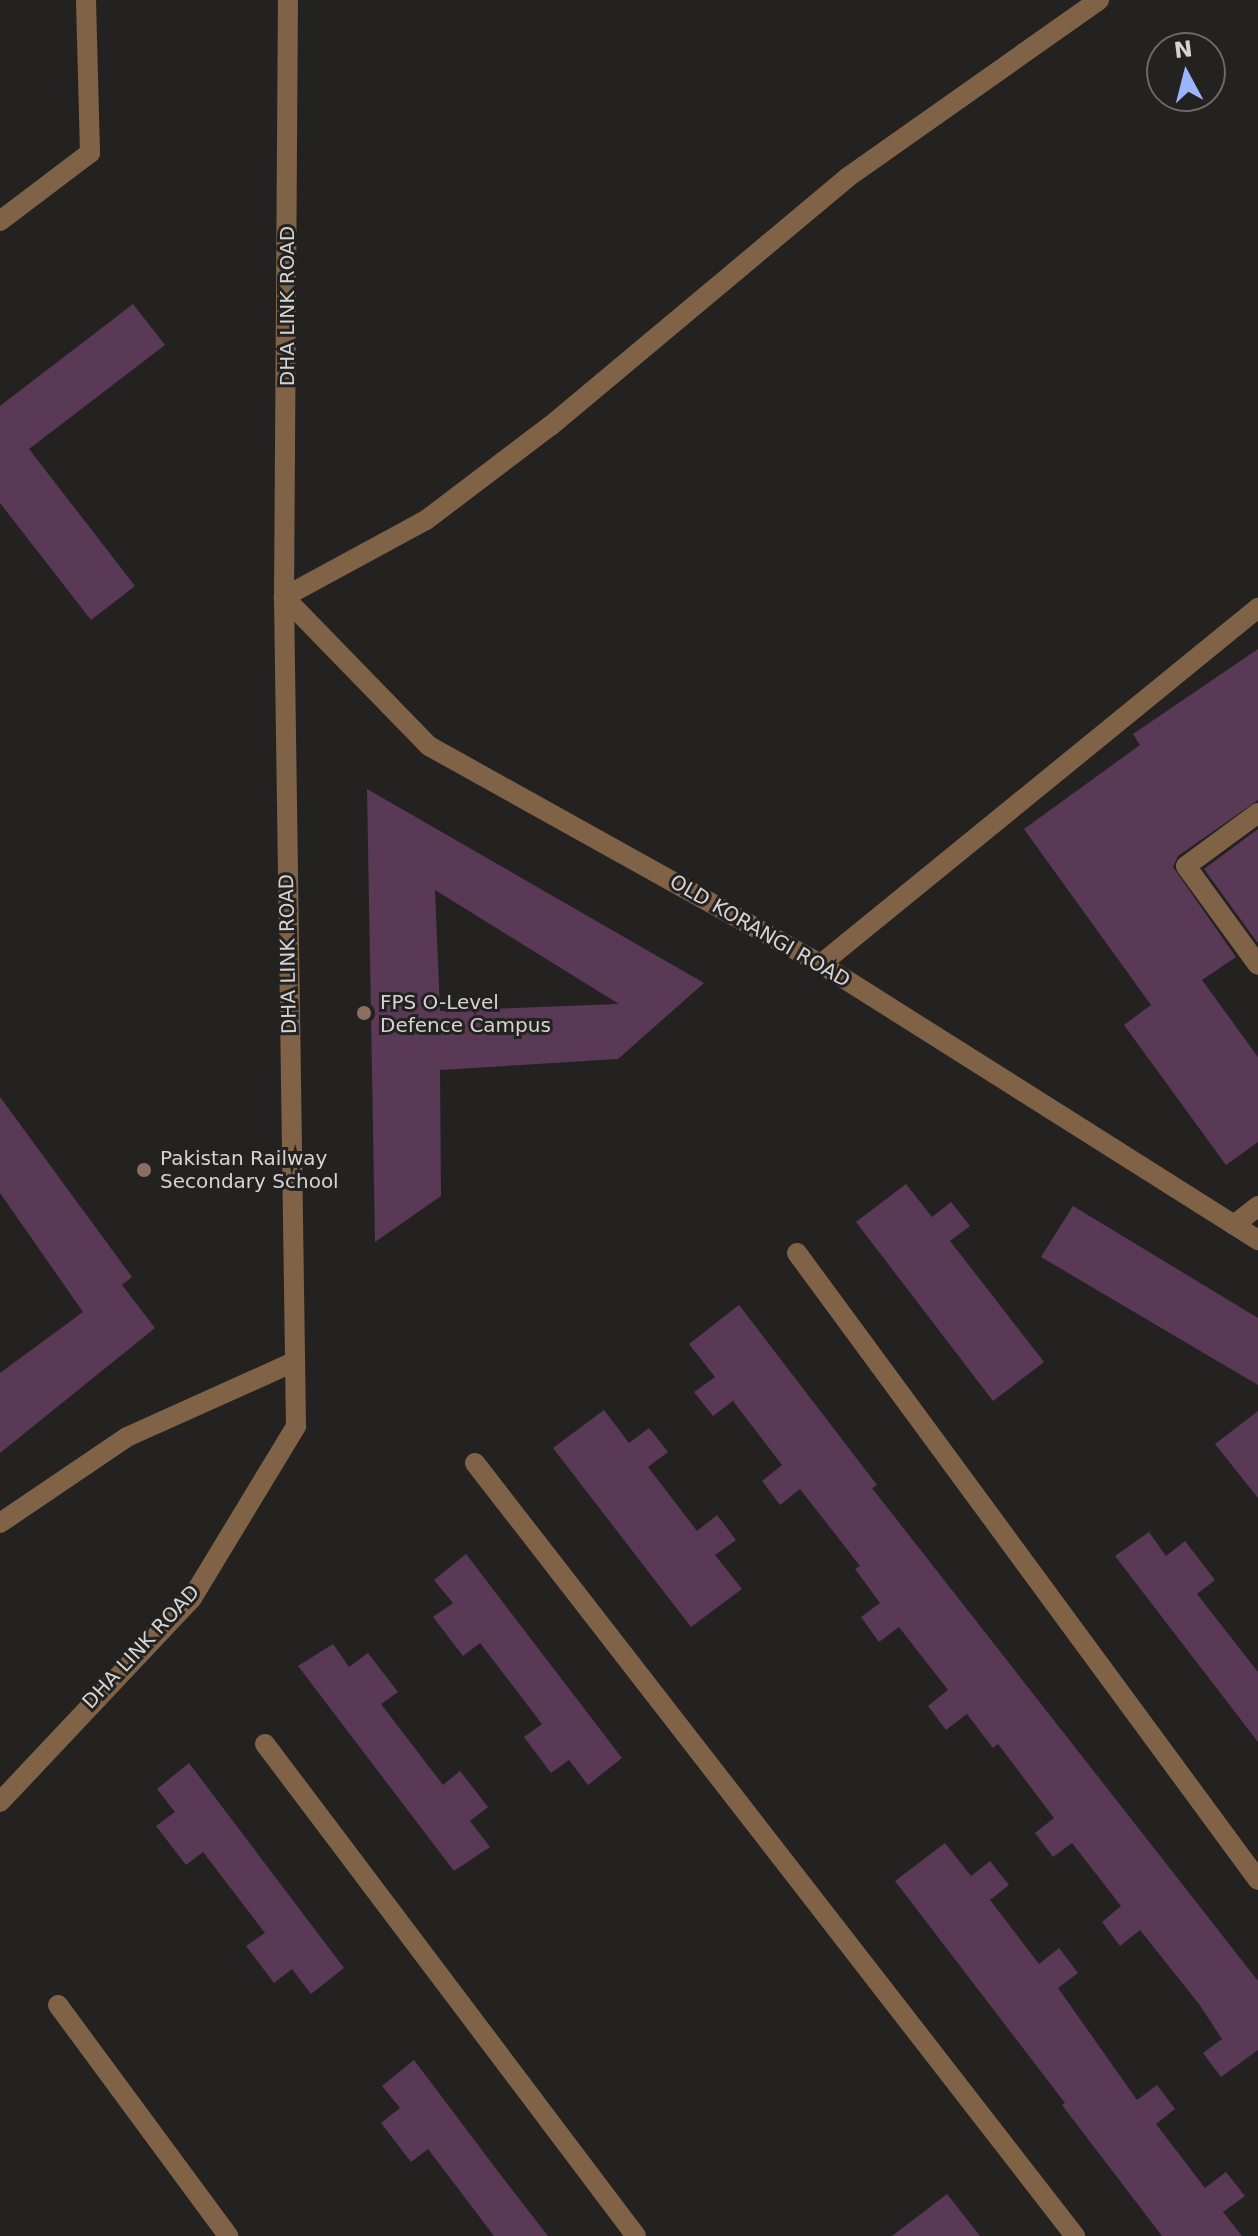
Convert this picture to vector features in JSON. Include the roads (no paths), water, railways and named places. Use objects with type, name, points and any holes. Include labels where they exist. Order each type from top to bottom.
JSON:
[{"type":"street","points":[[0,221],[90,153],[86,0]]},
{"type":"street","name":"DHA LINK ROAD","points":[[0,1802],[192,1598],[296,1426],[284,597],[288,0]]},
{"type":"street","points":[[284,597],[426,520],[550,426],[847,178],[1099,0]]},
{"type":"street","name":"OLD KORANGI ROAD","points":[[284,597],[429,746],[821,964],[1258,1240]]},
{"type":"street","points":[[821,964],[1258,608]]},
{"type":"street","points":[[1258,813],[1186,866],[1258,965]]},
{"type":"street","points":[[1234,1225],[1258,1206]]},
{"type":"street","points":[[797,1253],[1258,1880]]},
{"type":"street","points":[[0,1523],[127,1437],[294,1362]]},
{"type":"street","points":[[475,1463],[1075,2236]]},
{"type":"street","points":[[265,1744],[636,2236]]},
{"type":"street","points":[[58,2005],[228,2236]]},
{"type":"place","name":"FPS O-Level Defence Campus","points":[[364,1013]]},
{"type":"place","name":"Pakistan Railway Secondary School","points":[[144,1170]]}]
